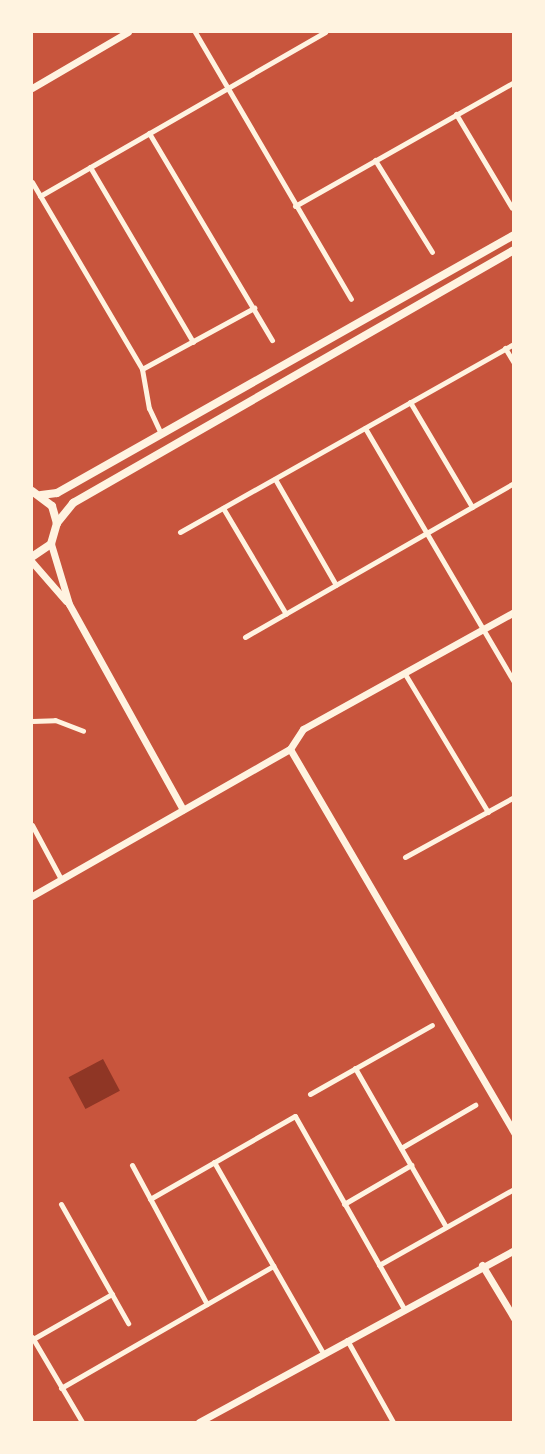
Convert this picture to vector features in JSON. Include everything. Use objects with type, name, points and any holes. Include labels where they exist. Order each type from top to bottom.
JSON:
[{"type":"main road","points":[[41,495],[57,493],[513,235]]},
{"type":"main road","points":[[32,559],[51,544],[57,523],[73,503],[513,250]]},
{"type":"main road","points":[[32,491],[41,495],[52,506],[57,523]]},
{"type":"street","points":[[32,88],[128,32]]},
{"type":"street","points":[[195,32],[351,299]]},
{"type":"street","points":[[40,196],[325,32]]},
{"type":"street","points":[[295,206],[513,82]]},
{"type":"street","points":[[456,114],[512,208]]},
{"type":"street","points":[[149,133],[272,340]]},
{"type":"street","points":[[375,160],[432,252]]},
{"type":"street","points":[[90,167],[193,342]]},
{"type":"street","points":[[32,182],[142,369],[149,408],[161,434]]},
{"type":"street","points":[[142,369],[254,308]]},
{"type":"street","points":[[180,532],[513,344]]},
{"type":"street","points":[[505,348],[513,363]]},
{"type":"street","points":[[410,402],[472,507]]},
{"type":"street","points":[[365,428],[513,682]]},
{"type":"street","points":[[275,479],[336,584]]},
{"type":"street","points":[[245,637],[513,482]]},
{"type":"street","points":[[223,508],[286,614]]},
{"type":"street","points":[[51,544],[69,604]]},
{"type":"street","points":[[32,559],[69,604],[183,810]]},
{"type":"street","points":[[32,896],[290,749],[303,729],[513,612]]},
{"type":"street","points":[[405,674],[488,812]]},
{"type":"street","points":[[32,721],[55,720],[83,732]]},
{"type":"street","points":[[290,749],[513,1133]]},
{"type":"street","points":[[405,857],[513,797]]},
{"type":"street","points":[[32,825],[61,879]]},
{"type":"street","points":[[310,1094],[432,1025]]},
{"type":"street","points":[[355,1068],[446,1227]]},
{"type":"street","points":[[401,1148],[475,1105]]},
{"type":"street","points":[[149,1199],[295,1116],[404,1309]]},
{"type":"street","points":[[214,1162],[323,1353]]},
{"type":"street","points":[[131,1165],[207,1304]]},
{"type":"street","points":[[344,1203],[411,1165]]},
{"type":"street","points":[[379,1265],[513,1189]]},
{"type":"street","points":[[61,1204],[128,1323]]},
{"type":"street","points":[[199,1423],[513,1250]]},
{"type":"street","points":[[482,1265],[513,1318]]},
{"type":"street","points":[[61,1388],[273,1266]]},
{"type":"street","points":[[82,1423],[32,1338],[112,1294]]},
{"type":"street","points":[[347,1340],[393,1423]]},
{"type":"shaded area","points":[[103,1059],[120,1091],[85,1109],[69,1077]]}]
